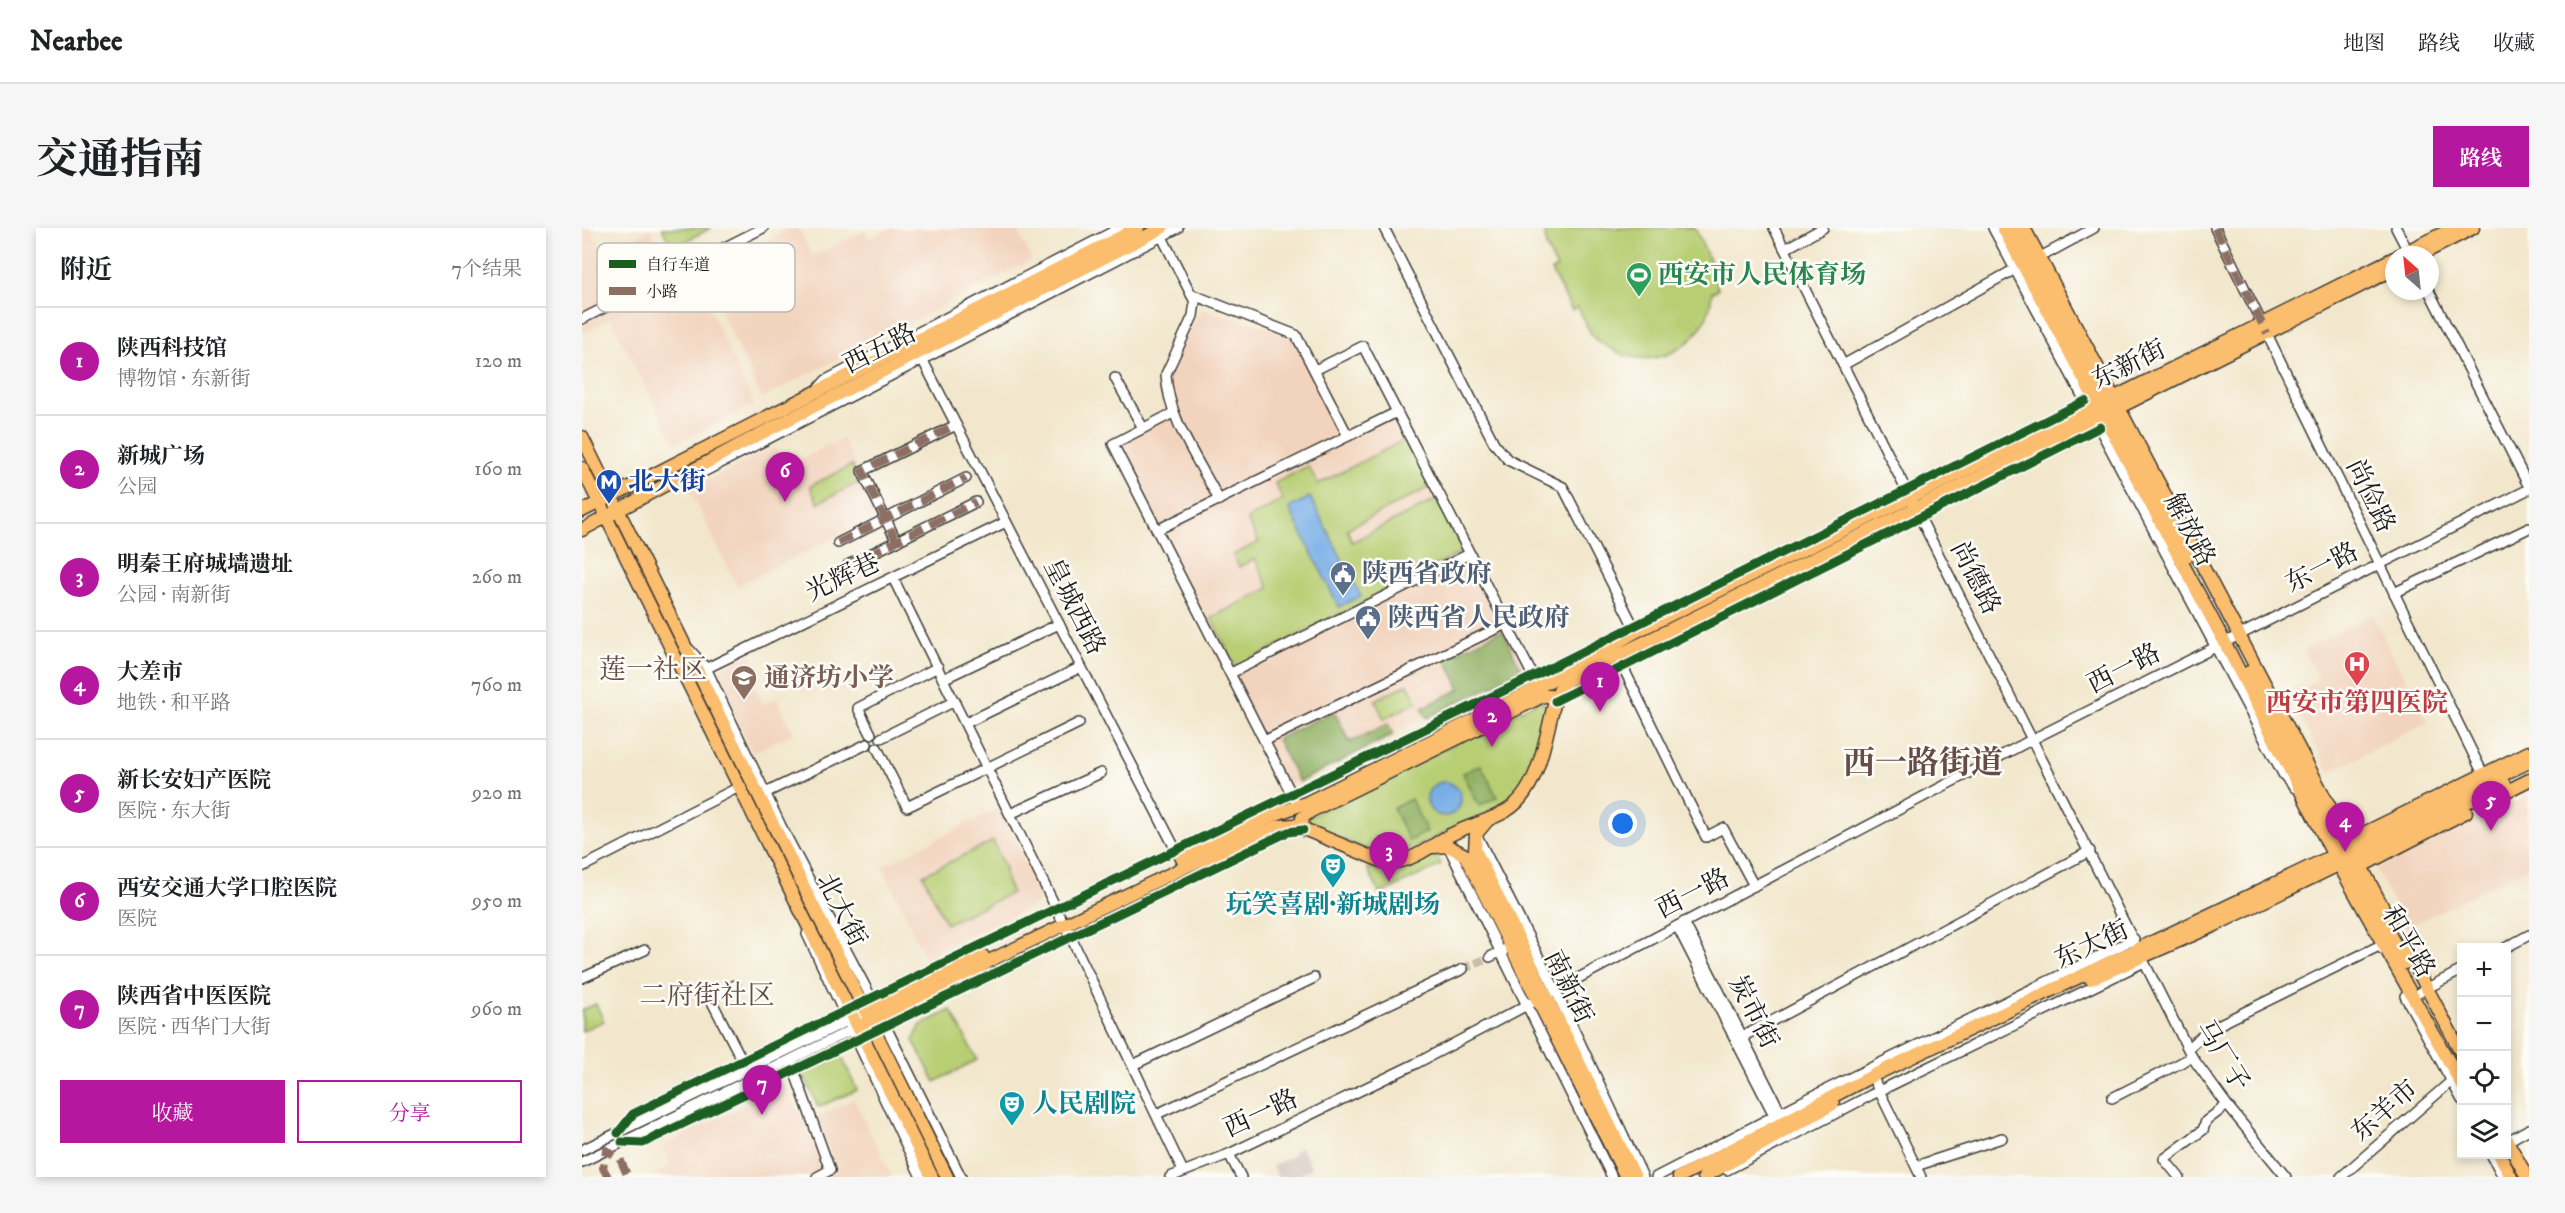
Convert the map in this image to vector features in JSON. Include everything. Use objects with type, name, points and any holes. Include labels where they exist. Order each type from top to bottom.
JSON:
[{"type":"main road","name":"西五路","points":[[582,511],[1138,228]]},
{"type":"main road","name":"解放路","points":[[2003,228],[2027,263]]},
{"type":"main road","name":"解放路","points":[[2014,228],[2027,263],[2102,410],[2346,857]]},
{"type":"main road","points":[[2024,228],[2027,263],[2102,410],[2227,640]]},
{"type":"main road","points":[[2421,246],[2454,228]]},
{"type":"main road","points":[[2438,246],[2473,228]]},
{"type":"main road","name":"西五路","points":[[582,530],[741,444],[921,357],[1160,231]]},
{"type":"main road","name":"东新街","points":[[2265,329],[2385,263]]},
{"type":"main road","name":"东新街","points":[[1555,701],[1560,688],[1568,680],[1914,503],[2265,329],[2385,272]]},
{"type":"main road","name":"北大街","points":[[582,437],[682,641],[702,670],[762,795],[932,1177]]},
{"type":"main road","name":"北大街","points":[[582,468],[739,788],[947,1177]]},
{"type":"main road","name":"东新街","points":[[1534,689],[1556,678],[1635,628],[1914,503]]},
{"type":"main road","name":"解放路","points":[[2227,640],[2304,798],[2346,857]]},
{"type":"main road","points":[[863,1019],[1061,917],[1181,859],[1274,815],[1306,807],[1534,689],[1555,701],[1530,785],[1513,807],[1444,838],[1432,847],[1403,861],[1389,863],[1294,825],[1279,826],[1181,859]]},
{"type":"main road","points":[[2485,778],[2529,752]]},
{"type":"main road","name":"东大街","points":[[2346,857],[2485,778],[2529,762]]},
{"type":"main road","name":"东大街","points":[[1704,1177],[1875,1083],[2139,952],[2529,771]]},
{"type":"main road","points":[[2346,857],[2529,780]]},
{"type":"main road","points":[[1304,830],[1302,818],[1306,807]]},
{"type":"main road","name":"南新街","points":[[1490,819],[1476,834],[1475,850],[1626,1177]]},
{"type":"main road","name":"南新街","points":[[1432,847],[1448,846],[1465,855],[1506,949],[1542,998],[1635,1177]]},
{"type":"main road","name":"和平路","points":[[2346,857],[2383,944],[2457,1075]]},
{"type":"main road","name":"和平路","points":[[2346,857],[2423,990],[2457,1075]]},
{"type":"main road","points":[[2423,990],[2460,1051]]},
{"type":"main road","name":"东大街","points":[[1678,1177],[1780,1118],[1875,1083]]},
{"type":"main road","points":[[2511,1151],[2527,1177]]},
{"type":"main road","points":[[2511,1154],[2520,1177]]},
{"type":"main road","points":[[2501,1159],[2511,1177]]},
{"type":"street","points":[[734,243],[764,228]]},
{"type":"street","points":[[812,395],[826,380],[1120,228]]},
{"type":"street","points":[[1178,228],[1160,231],[1196,302],[1193,315],[1166,374],[1173,413],[1219,500]]},
{"type":"street","points":[[1384,228],[1494,443],[1508,460],[1563,487],[1642,643]]},
{"type":"street","name":"尚德路","points":[[1774,228],[2139,952]]},
{"type":"street","points":[[1785,249],[1823,228]]},
{"type":"street","points":[[1993,228],[2027,263]]},
{"type":"street","points":[[1843,364],[2094,228]]},
{"type":"street","name":"尚俭路","points":[[2215,228],[2485,778]]},
{"type":"street","points":[[2396,228],[2403,246]]},
{"type":"street","points":[[1191,294],[1296,335],[1348,436]]},
{"type":"street","points":[[2434,300],[2529,488]]},
{"type":"street","points":[[1193,315],[1214,303]]},
{"type":"street","points":[[582,319],[597,312]]},
{"type":"street","points":[[1315,370],[1363,346],[1469,554],[1508,623],[1534,689]]},
{"type":"street","name":"皇城西路","points":[[921,357],[1191,879]]},
{"type":"street","points":[[1115,378],[1143,428]]},
{"type":"street","points":[[1555,701],[1623,668],[1914,503],[2102,410]]},
{"type":"street","points":[[1157,530],[1397,412]]},
{"type":"street","points":[[1173,413],[1113,444],[1266,740],[1292,795],[1306,807]]},
{"type":"street","points":[[897,542],[862,471],[956,425]]},
{"type":"street","points":[[838,543],[966,478]]},
{"type":"street","name":"东一路","points":[[2227,640],[2529,488]]},
{"type":"street","points":[[848,566],[976,502]]},
{"type":"street","name":"光辉巷","points":[[702,670],[1006,522]]},
{"type":"street","points":[[2394,593],[2529,528]]},
{"type":"street","points":[[1231,673],[1469,554]]},
{"type":"street","points":[[893,578],[1071,937],[1183,1171]]},
{"type":"street","points":[[1266,740],[1508,623]]},
{"type":"street","points":[[943,679],[1059,624]]},
{"type":"street","points":[[1181,859],[1292,795],[1534,689],[1635,628]]},
{"type":"street","name":"西一路","points":[[1170,1177],[1229,1154],[1542,998],[2033,739],[2227,640]]},
{"type":"street","points":[[1617,656],[1706,837],[1723,828],[1754,886]]},
{"type":"street","points":[[871,734],[858,708],[938,667]]},
{"type":"street","points":[[966,723],[1081,667]]},
{"type":"street","points":[[881,738],[955,701]]},
{"type":"street","points":[[878,748],[907,807],[1079,723]]},
{"type":"street","points":[[871,734],[877,734],[881,738],[882,744],[878,748],[872,748],[867,744],[867,738],[871,734]]},
{"type":"street","points":[[762,795],[867,744]]},
{"type":"street","points":[[1010,814],[1101,773]]},
{"type":"street","points":[[582,867],[739,788]]},
{"type":"street","points":[[620,1138],[633,1114],[742,1060],[863,1019],[1071,937],[1288,832],[1304,830]]},
{"type":"street","points":[[1742,1037],[2090,851]]},
{"type":"street","name":"炭市街","points":[[1680,924],[1742,1037],[1780,1118]]},
{"type":"street","name":"炭市街","points":[[1680,924],[1780,1118]]},
{"type":"street","points":[[2511,945],[2529,935]]},
{"type":"street","points":[[2112,1098],[2190,1052],[2210,1029],[2383,944]]},
{"type":"street","points":[[1490,957],[1506,949]]},
{"type":"street","points":[[582,978],[645,950]]},
{"type":"street","points":[[1656,1177],[2139,952]]},
{"type":"street","name":"马厂子","points":[[2139,952],[2190,1052],[2227,1105],[2286,1177]]},
{"type":"street","points":[[1157,1114],[1463,969]]},
{"type":"street","points":[[2423,990],[2457,973]]},
{"type":"street","points":[[1133,1065],[1314,978]]},
{"type":"street","points":[[735,985],[710,998],[742,1060]]},
{"type":"street","points":[[1542,998],[1611,1177]]},
{"type":"street","points":[[1542,998],[1643,1177]]},
{"type":"street","points":[[582,1150],[620,1138],[792,1064],[863,1019]]},
{"type":"street","points":[[582,1162],[620,1138],[863,1019]]},
{"type":"street","points":[[863,1019],[921,1177]]},
{"type":"street","points":[[863,1019],[961,1177]]},
{"type":"street","points":[[792,1064],[830,1170],[817,1177]]},
{"type":"street","name":"东羊市","points":[[2341,1177],[2457,1078]]},
{"type":"street","points":[[1715,1177],[1875,1083],[1921,1177]]},
{"type":"street","points":[[2179,1177],[2164,1159],[2203,1130],[2206,1121],[2227,1105]]},
{"type":"street","points":[[2511,1141],[2529,1129]]},
{"type":"street","points":[[1916,1166],[2002,1138]]},
{"type":"street","points":[[1229,1154],[1241,1177]]},
{"type":"street","points":[[2493,1159],[2503,1177]]},
{"type":"shaded area","points":[[582,228],[591,228],[599,243],[597,243],[597,312],[711,312],[754,405],[675,444],[611,319],[582,333]]},
{"type":"shaded area","points":[[789,228],[799,228],[812,256],[865,231],[869,239],[890,228],[1017,228],[1032,260],[762,398],[721,312],[795,312],[795,243],[762,243]]},
{"type":"shaded area","points":[[650,229],[657,243],[625,243]]},
{"type":"shaded area","name":"陕西省政府","points":[[1201,309],[1296,335],[1348,436],[1397,412],[1533,664],[1281,789],[1113,444],[1173,413],[1166,374]]},
{"type":"shaded area","points":[[842,438],[880,515],[737,586],[689,489],[775,447],[785,467]]},
{"type":"shaded area","name":"西安市第四医院","points":[[2372,614],[2428,722],[2329,773],[2289,695],[2319,679],[2303,650]]},
{"type":"shaded area","name":"通济坊小学","points":[[751,654],[756,664],[746,670],[763,704],[777,698],[794,733],[753,753],[713,673]]},
{"type":"shaded area","points":[[2529,794],[2529,867],[2406,928],[2376,869]]},
{"type":"shaded area","points":[[1000,807],[1043,901],[925,958],[883,866]]},
{"type":"shaded area","points":[[785,1085],[828,1171],[815,1177],[650,1177],[671,1165],[662,1146]]},
{"type":"shaded area","points":[[854,1099],[892,1177],[824,1177],[839,1169],[815,1119]]},
{"type":"shaded area","points":[[1301,1147],[1312,1168],[1295,1177],[1278,1177],[1272,1166],[1294,1155],[1293,1152]]},
{"type":"green space","points":[[662,228],[711,228],[682,243],[670,243]]},
{"type":"green space","name":"西安市人民体育场","points":[[1548,228],[1695,228],[1715,273],[1718,290],[1712,292],[1709,311],[1701,327],[1690,340],[1676,350],[1660,356],[1643,358],[1625,355],[1599,342],[1591,333],[1578,307],[1572,310],[1551,271],[1557,268],[1546,247],[1545,232]]},
{"type":"green space","points":[[1406,439],[1430,487],[1347,529],[1352,542],[1437,499],[1464,551],[1236,667],[1211,618],[1269,588],[1255,559],[1239,567],[1233,555],[1259,542],[1247,519],[1283,500],[1275,483],[1308,466],[1318,484]]},
{"type":"green space","points":[[852,465],[860,482],[818,503],[810,486]]},
{"type":"green space","points":[[1502,630],[1522,671],[1427,718],[1422,708],[1460,689],[1445,658]]},
{"type":"green space","points":[[1408,684],[1417,702],[1384,719],[1375,700]]},
{"type":"green space","points":[[1541,700],[1547,709],[1525,786],[1506,804],[1393,857],[1384,856],[1305,825],[1303,820]]},
{"type":"green space","points":[[1334,711],[1350,742],[1388,724],[1393,735],[1299,782],[1277,739]]},
{"type":"green space","points":[[1481,765],[1497,797],[1479,806],[1463,773]]},
{"type":"green space","points":[[1411,799],[1427,832],[1409,841],[1393,808]]},
{"type":"green space","points":[[993,841],[1005,868],[1006,881],[1012,893],[946,924],[923,875]]},
{"type":"green space","points":[[1435,853],[1441,865],[1380,894],[1367,868],[1401,870]]},
{"type":"green space","points":[[596,1004],[604,1021],[582,1031],[582,1010]]},
{"type":"green space","points":[[951,1010],[977,1060],[935,1082],[913,1040],[921,1025]]},
{"type":"green space","points":[[841,1055],[857,1090],[818,1107],[803,1073]]},
{"type":"water","points":[[1310,497],[1361,596],[1339,607],[1289,508]]},
{"type":"water","points":[[1444,782],[1456,787],[1461,799],[1456,811],[1444,816],[1432,811],[1427,799],[1432,787]]},
{"type":"tunnel","points":[[1463,969],[1490,957]]},
{"type":"marked path","points":[[2215,228],[2267,334]]},
{"type":"marked path","points":[[897,542],[862,471],[956,425]]},
{"type":"marked path","points":[[838,543],[966,478]]},
{"type":"marked path","points":[[848,565],[976,502]]},
{"type":"marked path","points":[[608,1177],[603,1168],[606,1150],[620,1159],[628,1177]]},
{"type":"cycle path","points":[[618,1133],[633,1114],[1534,676],[2085,401]]},
{"type":"cycle path","points":[[1555,701],[2100,427]]},
{"type":"cycle path","points":[[622,1142],[643,1143],[1288,832],[1303,830]]},
{"type":"place","name":"西安市人民体育场","points":[[1639,298]]},
{"type":"place","name":"西安交通大学口腔医院","points":[[785,502]]},
{"type":"place","name":"北大街","points":[[609,505]]},
{"type":"place","name":"陕西省政府","points":[[1343,597]]},
{"type":"place","name":"陕西省人民政府","points":[[1368,641]]},
{"type":"place","name":"西安市第四医院","points":[[2357,687]]},
{"type":"place","name":"通济坊小学","points":[[744,701]]},
{"type":"place","name":"陕西科技馆","points":[[1600,712]]},
{"type":"place","name":"新城广场","points":[[1492,747]]},
{"type":"place","name":"新长安妇产医院","points":[[2491,831]]},
{"type":"place","name":"大差市","points":[[2345,852]]},
{"type":"place","name":"明秦王府城墙遗址","points":[[1389,882]]},
{"type":"place","name":"玩笑喜剧·新城剧场","points":[[1333,889]]},
{"type":"place","name":"陕西省中医医院","points":[[762,1115]]},
{"type":"place","name":"人民剧院","points":[[1012,1127]]},
{"type":"district","name":"莲一社区","points":[[653,670]]},
{"type":"district","name":"西一路街道","points":[[1923,764]]},
{"type":"district","name":"二府街社区","points":[[707,996]]}]
